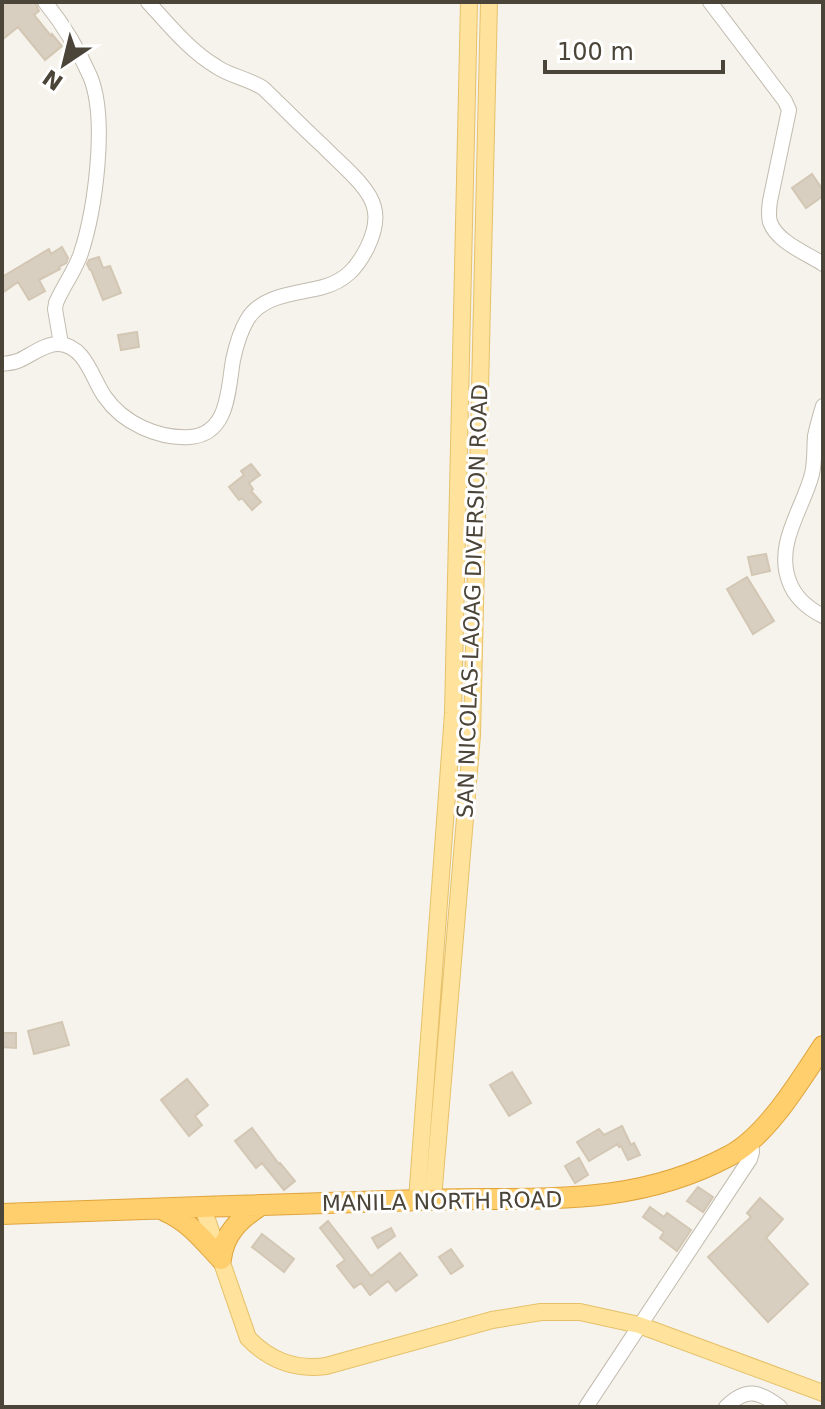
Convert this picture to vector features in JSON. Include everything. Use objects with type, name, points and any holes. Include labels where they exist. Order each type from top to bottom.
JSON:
[{"type":"highway","name":"MANILA NORTH ROAD","points":[[2,1214],[425,1200],[555,1199],[599,1196],[644,1188],[709,1166],[751,1142],[821,1057]]},
{"type":"highway","points":[[221,1259],[229,1232],[244,1216],[261,1205]]},
{"type":"highway","points":[[161,1210],[185,1222],[221,1259]]},
{"type":"main road","name":"SAN NICOLAS-LAOAG DIVERSION ROAD","points":[[425,1200],[453,713],[469,2]]},
{"type":"main road","name":"SAN NICOLAS-LAOAG DIVERSION ROAD","points":[[425,1200],[472,735],[489,2]]},
{"type":"main road","points":[[203,1208],[248,1338],[268,1355],[295,1366],[326,1366],[492,1320],[541,1312],[580,1312],[639,1325],[823,1393]]},
{"type":"street","points":[[45,2],[58,18],[91,78],[98,114],[99,153],[88,226],[80,256],[55,309],[61,344]]},
{"type":"street","points":[[2,364],[61,344],[77,352],[86,362],[105,397],[124,417],[156,432],[193,437],[209,431],[224,411],[239,338],[251,314],[261,305],[278,298],[296,291],[322,287],[350,274],[364,255],[375,225],[374,205],[365,190],[263,88],[217,67],[190,48],[148,2]]},
{"type":"street","points":[[710,2],[789,110],[771,189],[771,225],[786,241],[823,264]]},
{"type":"street","points":[[823,406],[816,434],[813,471],[784,555],[788,579],[794,592],[804,604],[823,616]]},
{"type":"street","points":[[586,1407],[750,1159],[751,1142]]},
{"type":"street","points":[[726,1407],[736,1397],[752,1393],[763,1395],[780,1407]]},
{"type":"building","points":[[2,2],[35,2],[39,11],[34,15],[62,46],[45,60],[18,27],[2,40]]},
{"type":"building","points":[[812,174],[823,190],[823,196],[806,208],[792,188]]},
{"type":"building","points":[[62,247],[68,258],[66,263],[39,280],[45,291],[29,300],[18,282],[2,293],[2,277],[49,249],[51,254]]},
{"type":"building","points":[[99,257],[103,268],[110,266],[121,293],[103,300],[87,264],[89,260]]},
{"type":"building","points":[[137,332],[139,347],[121,350],[118,335]]},
{"type":"building","points":[[251,464],[260,475],[249,483],[253,489],[251,491],[261,502],[252,510],[229,487],[244,475],[241,471]]},
{"type":"building","points":[[766,554],[770,571],[752,575],[748,557]]},
{"type":"building","points":[[747,577],[774,621],[753,634],[727,589]]},
{"type":"building","points":[[62,1022],[69,1045],[34,1054],[28,1031]]},
{"type":"building","points":[[2,1033],[16,1033],[16,1048],[2,1047]]},
{"type":"building","points":[[512,1072],[531,1103],[509,1116],[490,1085]]},
{"type":"building","points":[[187,1079],[208,1105],[195,1116],[202,1125],[189,1136],[161,1100]]},
{"type":"building","points":[[622,1126],[640,1155],[628,1160],[618,1144],[589,1161],[577,1142],[599,1129],[604,1135]]},
{"type":"building","points":[[252,1128],[295,1181],[284,1190],[262,1163],[256,1168],[235,1141]]},
{"type":"building","points":[[579,1158],[588,1175],[575,1183],[565,1166]]},
{"type":"building","points":[[698,1187],[713,1197],[703,1212],[687,1201]]},
{"type":"building","points":[[760,1198],[783,1219],[766,1238],[808,1284],[768,1322],[708,1257],[751,1217],[747,1213]]},
{"type":"building","points":[[650,1207],[664,1217],[667,1213],[691,1230],[677,1251],[660,1238],[664,1232],[643,1217]]},
{"type":"building","points":[[328,1221],[371,1276],[400,1253],[417,1275],[396,1291],[388,1281],[370,1295],[361,1283],[354,1288],[337,1266],[345,1260],[320,1228]]},
{"type":"building","points":[[391,1228],[395,1236],[378,1248],[372,1238]]},
{"type":"building","points":[[262,1234],[294,1259],[284,1272],[252,1247]]},
{"type":"building","points":[[451,1249],[463,1266],[451,1274],[439,1257]]}]
